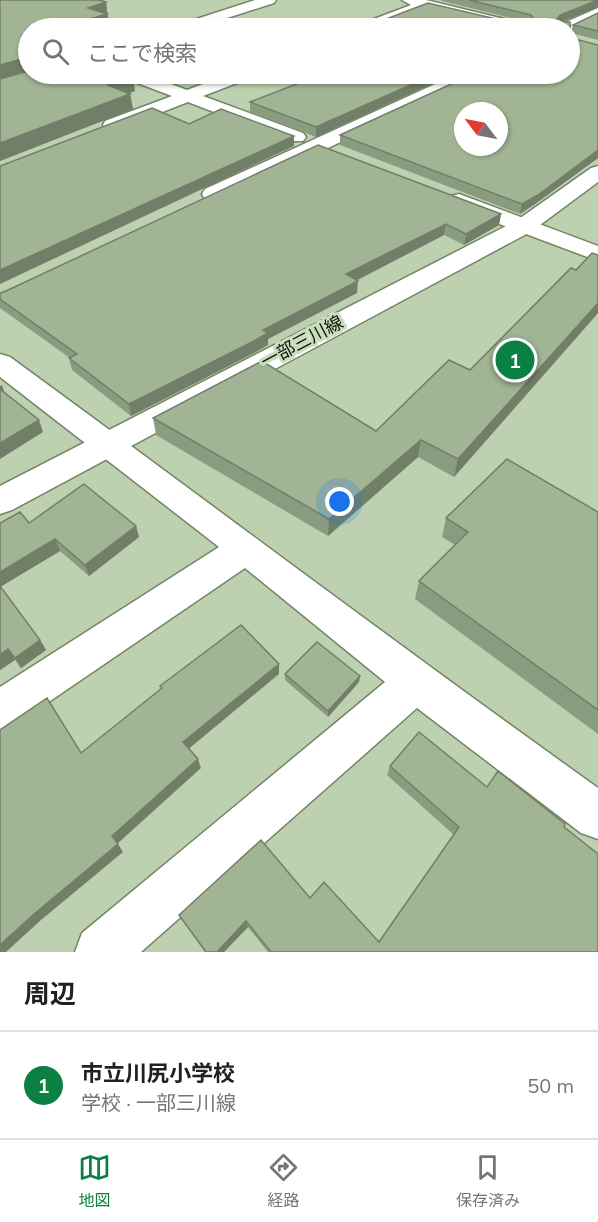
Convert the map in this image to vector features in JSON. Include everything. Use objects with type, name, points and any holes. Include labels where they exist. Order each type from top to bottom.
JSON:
[{"type":"street","points":[[214,18],[269,0]]},
{"type":"street","points":[[409,0],[431,2],[488,18]]},
{"type":"street","points":[[389,18],[431,2]]},
{"type":"street","points":[[580,20],[598,12]]},
{"type":"street","points":[[157,84],[339,154]]},
{"type":"street","points":[[99,130],[217,84]]},
{"type":"street","points":[[190,206],[448,84]]},
{"type":"street","name":"一部三川線","points":[[0,501],[525,226],[598,172]]},
{"type":"street","points":[[437,192],[598,254]]},
{"type":"street","points":[[0,363],[246,548],[416,682],[598,816]]},
{"type":"street","points":[[0,711],[246,548]]},
{"type":"street","points":[[101,952],[416,682]]},
{"type":"building","points":[[0,0],[100,0],[106,2],[88,8],[107,14],[93,18],[18,18],[18,60],[0,65]]},
{"type":"building","points":[[469,0],[598,0],[560,15],[558,18],[533,18],[531,15]]},
{"type":"building","points":[[428,3],[492,18],[389,18]]},
{"type":"building","points":[[598,13],[598,31],[580,27],[580,22]]},
{"type":"building","points":[[580,40],[598,45],[598,150],[538,195],[522,204],[340,135],[451,84],[580,84]]},
{"type":"building","points":[[18,74],[18,84],[111,84],[108,85],[130,94],[0,143],[0,79]]},
{"type":"building","points":[[296,84],[413,84],[316,127],[250,102]]},
{"type":"building","points":[[152,108],[189,124],[221,109],[294,136],[0,270],[0,166]]},
{"type":"building","points":[[318,145],[501,214],[466,234],[446,224],[346,274],[358,281],[263,330],[268,333],[252,342],[129,404],[69,358],[77,354],[0,299],[0,293]]},
{"type":"building","points":[[592,253],[598,255],[598,303],[458,459],[421,440],[329,519],[153,418],[262,361],[376,431],[449,360],[470,370],[571,268],[576,270]]},
{"type":"building","points":[[0,389],[39,420],[0,443]]},
{"type":"building","points":[[507,459],[598,512],[598,710],[419,581],[468,532],[446,518]]},
{"type":"building","points":[[84,484],[136,526],[85,565],[55,539],[0,572],[0,523],[20,512],[29,523]]},
{"type":"building","points":[[0,586],[40,640],[15,658],[8,649],[0,655]]},
{"type":"building","points":[[241,625],[279,664],[183,742],[198,759],[112,836],[118,844],[0,945],[0,730],[47,698],[81,753],[162,688],[160,686]]},
{"type":"building","points":[[317,642],[360,676],[328,711],[285,674]]},
{"type":"building","points":[[419,732],[487,787],[498,771],[565,824],[564,827],[598,854],[598,952],[271,952],[246,921],[217,952],[206,952],[179,915],[261,840],[310,898],[324,882],[379,942],[459,827],[390,766]]},
{"type":"place","name":"市立川尻小学校","points":[[515,360]]}]
